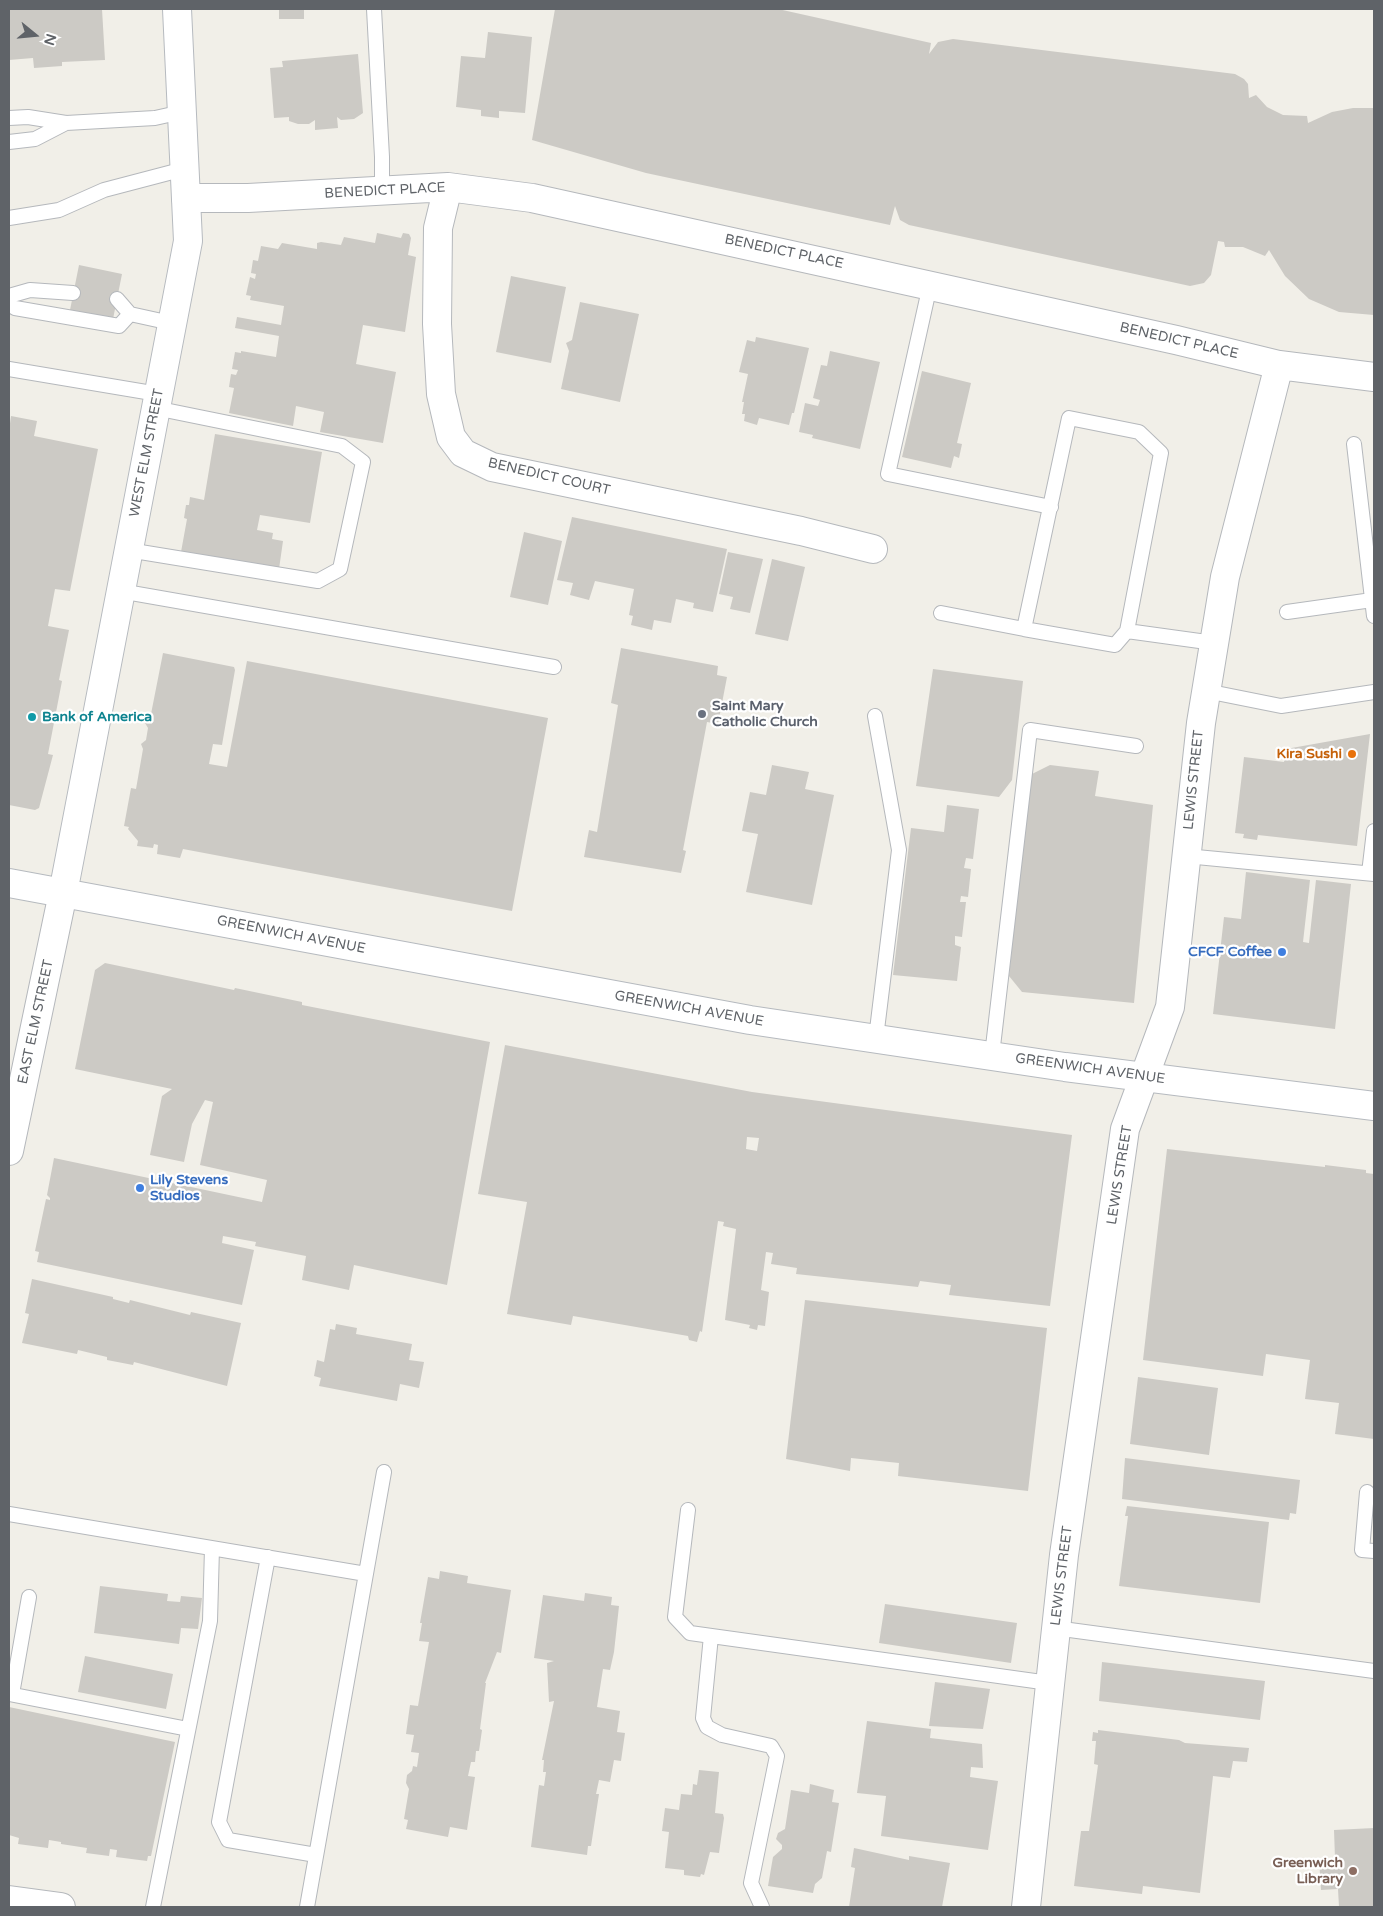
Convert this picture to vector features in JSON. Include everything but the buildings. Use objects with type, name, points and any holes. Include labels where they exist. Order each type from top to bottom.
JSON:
[{"type":"street","name":"WEST ELM STREET","points":[[63,893],[188,241],[177,9]]},
{"type":"street","name":"BENEDICT PLACE","points":[[186,198],[248,198],[448,187],[532,198],[1176,340],[1279,366],[1374,377]]},
{"type":"street","name":"BENEDICT COURT","points":[[448,187],[438,228],[438,342],[441,394],[452,437],[463,453],[492,467],[801,531],[873,548]]},
{"type":"street","name":"LEWIS STREET","points":[[1026,1907],[1055,1628],[1125,1130],[1170,1006],[1206,691],[1225,577],[1279,366]]},
{"type":"street","name":"GREENWICH AVENUE","points":[[9,883],[682,1008],[1144,1077],[1374,1106]]},
{"type":"street","name":"EAST ELM STREET","points":[[10,1142],[63,893]]},
{"type":"street","points":[[9,1900],[61,1907]]},
{"type":"lane","points":[[374,9],[382,191]]},
{"type":"lane","points":[[9,118],[28,117],[66,123],[156,118],[182,112]]},
{"type":"lane","points":[[9,142],[35,139],[66,123]]},
{"type":"lane","points":[[9,218],[59,210],[104,190],[159,178],[184,169]]},
{"type":"lane","points":[[930,285],[888,474],[1051,507]]},
{"type":"lane","points":[[9,296],[30,290],[73,293]]},
{"type":"lane","points":[[117,299],[130,314],[171,323]]},
{"type":"lane","points":[[9,304],[15,308],[119,326],[130,314]]},
{"type":"lane","points":[[9,369],[157,401],[342,446],[363,462],[340,569],[318,581],[128,550]]},
{"type":"lane","points":[[941,612],[1024,629],[1116,645],[1127,631],[1161,453],[1140,432],[1069,418],[1024,629]]},
{"type":"lane","points":[[1354,444],[1374,616]]},
{"type":"lane","points":[[120,591],[554,667]]},
{"type":"lane","points":[[1287,612],[1372,600]]},
{"type":"lane","points":[[1127,631],[1214,642]]},
{"type":"lane","points":[[1206,691],[1281,706],[1374,692]]},
{"type":"lane","points":[[875,716],[899,850],[876,1038]]},
{"type":"lane","points":[[992,1055],[1030,730],[1136,746]]},
{"type":"lane","points":[[1186,856],[1372,874],[1374,831]]},
{"type":"lane","points":[[307,1907],[384,1472]]},
{"type":"lane","points":[[1367,1492],[1362,1550],[1374,1551]]},
{"type":"lane","points":[[688,1510],[675,1617],[690,1632],[1049,1683]]},
{"type":"lane","points":[[9,1514],[366,1574]]},
{"type":"lane","points":[[153,1907],[210,1622],[212,1548]]},
{"type":"lane","points":[[268,1557],[219,1822],[228,1840],[316,1855]]},
{"type":"lane","points":[[29,1597],[10,1694],[188,1729]]},
{"type":"lane","points":[[1055,1628],[1374,1671]]},
{"type":"lane","points":[[711,1636],[703,1718],[707,1727],[722,1735],[771,1746],[777,1756],[751,1883],[762,1907]]},
{"type":"place","name":"Saint Mary Catholic Church","points":[[702,714]]},
{"type":"place","name":"Bank of America","points":[[32,717]]},
{"type":"place","name":"Kira Sushi","points":[[1352,754]]},
{"type":"place","name":"CFCF Coffee","points":[[1282,952]]},
{"type":"place","name":"Lily Stevens Studios","points":[[140,1188]]},
{"type":"place","name":"Greenwich Library","points":[[1353,1871]]}]
